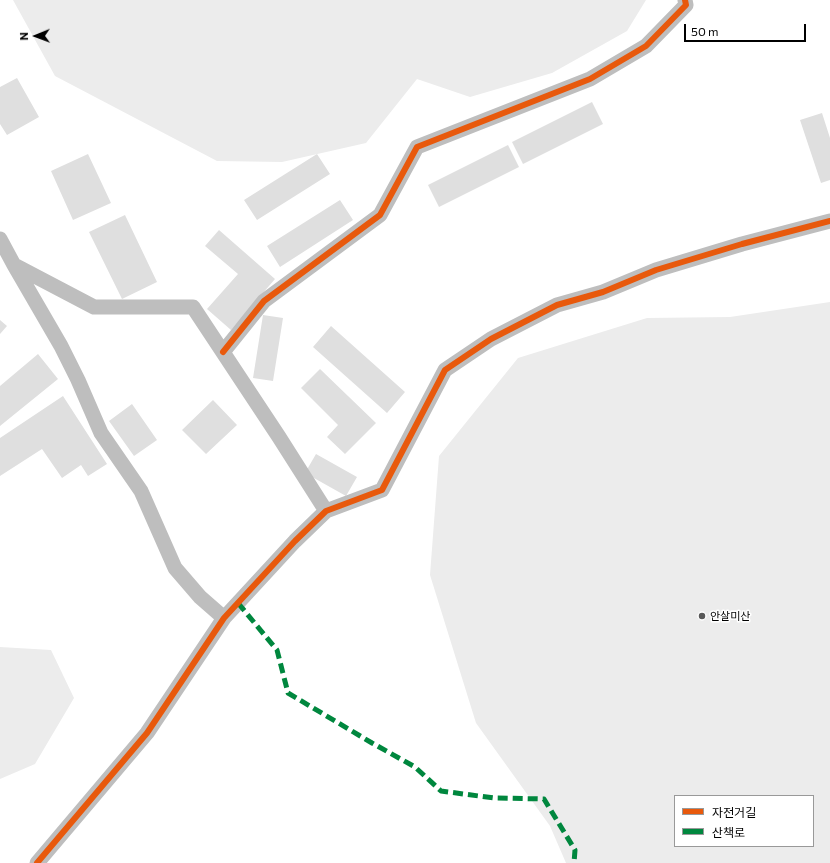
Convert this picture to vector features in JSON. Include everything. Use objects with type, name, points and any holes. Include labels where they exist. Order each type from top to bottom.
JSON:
[{"type":"street","points":[[223,352],[264,301],[380,215],[417,147],[590,79],[646,46],[686,5],[685,0]]},
{"type":"street","points":[[37,863],[147,733],[224,618],[295,541],[326,511],[382,490],[445,370],[491,339],[557,305],[603,292],[656,270],[742,244],[830,221]]},
{"type":"street","points":[[0,240],[61,346],[78,380],[101,433],[141,491],[175,568],[200,597],[224,618]]},
{"type":"street","points":[[14,265],[94,306],[193,307],[326,511]]},
{"type":"shaded area","points":[[13,0],[646,0],[627,31],[552,73],[470,97],[417,79],[366,143],[282,162],[217,161],[55,76]]},
{"type":"shaded area","points":[[830,302],[830,863],[566,863],[550,826],[476,723],[430,575],[439,456],[518,358],[647,318],[730,317]]},
{"type":"shaded area","points":[[0,647],[51,650],[74,698],[35,764],[0,779]]},
{"type":"building","points":[[17,78],[39,117],[7,135],[0,124],[0,87]]},
{"type":"building","points":[[592,102],[603,124],[523,164],[512,142]]},
{"type":"building","points":[[822,113],[830,138],[830,180],[821,183],[800,120]]},
{"type":"building","points":[[508,145],[519,167],[439,207],[428,185]]},
{"type":"building","points":[[88,154],[111,203],[73,220],[51,171]]},
{"type":"building","points":[[317,154],[330,174],[257,220],[244,200]]},
{"type":"building","points":[[340,200],[353,220],[280,267],[267,246]]},
{"type":"building","points":[[125,215],[157,282],[122,299],[89,232]]},
{"type":"building","points":[[219,230],[275,279],[231,330],[207,309],[238,274],[205,246]]},
{"type":"building","points":[[263,315],[283,318],[273,381],[253,378]]},
{"type":"building","points":[[0,320],[7,326],[0,334]]},
{"type":"building","points":[[331,326],[405,392],[387,413],[313,347]]},
{"type":"building","points":[[38,354],[58,379],[0,426],[0,386]]},
{"type":"building","points":[[320,369],[376,423],[345,454],[327,437],[338,425],[301,388]]},
{"type":"building","points":[[63,396],[107,464],[88,476],[81,465],[62,478],[42,449],[0,476],[0,438]]},
{"type":"building","points":[[213,400],[237,425],[206,454],[182,430]]},
{"type":"building","points":[[132,404],[157,440],[134,456],[109,421]]},
{"type":"building","points":[[316,454],[357,477],[346,496],[305,473]]},
{"type":"marked path","points":[[238,603],[277,650],[288,693],[415,767],[441,791],[494,798],[544,799],[575,850],[574,863]]},
{"type":"cycle path","points":[[223,352],[264,301],[380,215],[417,147],[590,79],[646,46],[686,5],[685,0]]},
{"type":"cycle path","points":[[37,863],[147,733],[224,618],[295,541],[326,511],[382,490],[445,370],[491,339],[557,305],[603,292],[656,270],[742,244],[830,221]]},
{"type":"place","name":"안살미산","points":[[702,616]]}]
